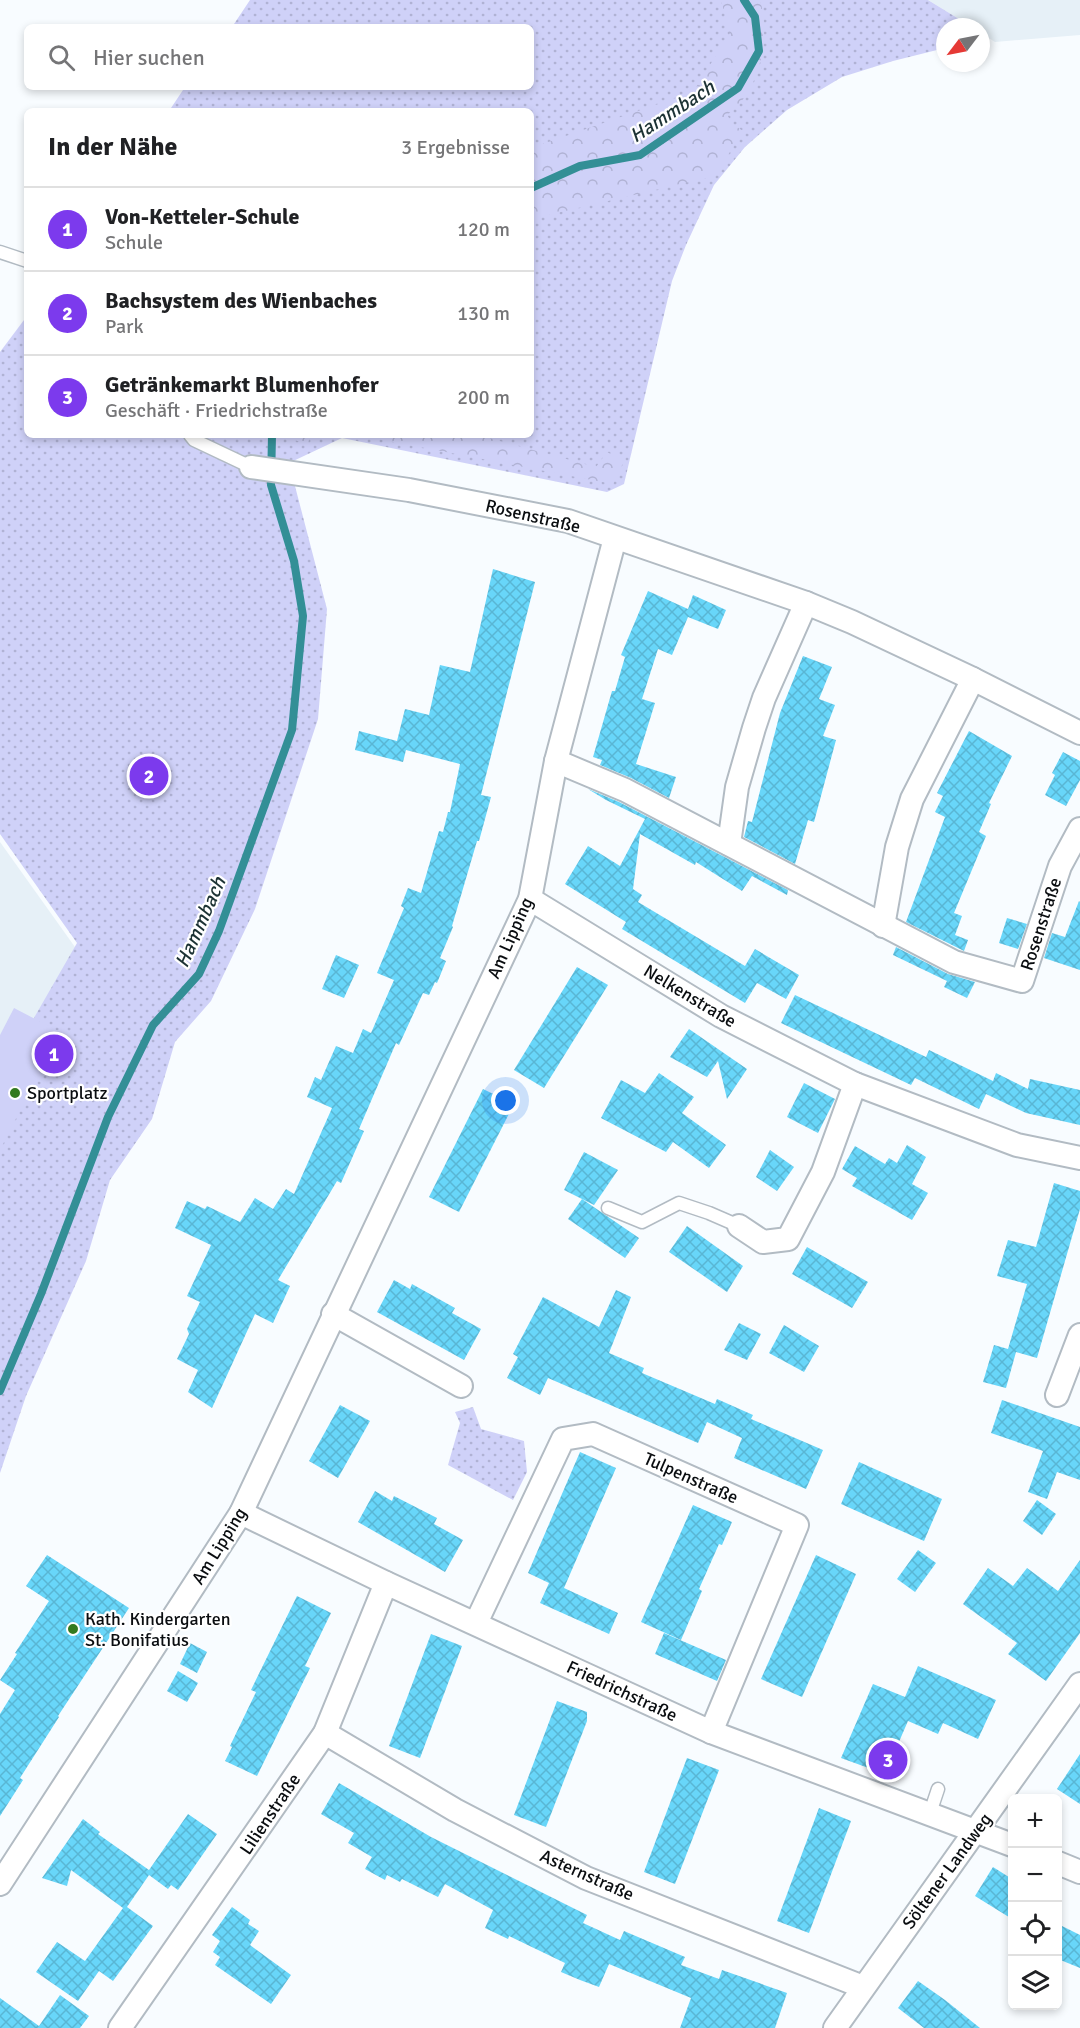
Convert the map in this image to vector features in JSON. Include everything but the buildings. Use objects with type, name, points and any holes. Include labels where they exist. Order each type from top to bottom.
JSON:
[{"type":"street","name":"Rosenstraße","points":[[251,467],[409,490],[568,521],[806,603],[852,622],[1080,733]]},
{"type":"street","name":"Am Lipping","points":[[0,1884],[241,1513],[530,899],[556,760],[615,538]]},
{"type":"street","points":[[729,844],[737,787],[754,728],[764,698],[806,603]]},
{"type":"street","points":[[883,926],[897,847],[912,799],[973,679]]},
{"type":"street","name":"Rosenstraße","points":[[556,760],[625,790],[954,962],[1022,981],[1060,866],[1080,829]]},
{"type":"street","name":"Nelkenstraße","points":[[530,899],[721,1016],[855,1084],[1017,1145],[1080,1158]]},
{"type":"street","points":[[739,1226],[762,1242],[788,1239],[823,1172],[855,1084]]},
{"type":"street","points":[[333,1314],[461,1386]]},
{"type":"street","points":[[1057,1395],[1080,1335]]},
{"type":"street","name":"Tulpenstraße","points":[[476,1623],[563,1438],[593,1434],[797,1525],[711,1732]]},
{"type":"street","name":"Friedrichstraße","points":[[241,1513],[711,1732],[1008,1843]]},
{"type":"street","name":"Lilienstraße","points":[[120,2028],[325,1733],[386,1582]]},
{"type":"street","name":"Söltener Landweg","points":[[835,2028],[1080,1684]]},
{"type":"street","name":"Asternstraße","points":[[325,1733],[455,1810],[586,1878],[863,1987]]},
{"type":"street","points":[[1062,1865],[1080,1872]]},
{"type":"lane","points":[[0,252],[24,260]]},
{"type":"lane","points":[[192,438],[251,467]]},
{"type":"lane","points":[[608,1208],[642,1222],[679,1203],[739,1226]]},
{"type":"lane","points":[[930,1813],[938,1789]]},
{"type":"shaded area","points":[[928,0],[1080,0],[1080,35],[995,42],[990,39],[990,18],[957,18]]},
{"type":"shaded area","points":[[0,842],[127,1020],[0,1305]]},
{"type":"green space","points":[[250,0],[928,0],[957,18],[936,18],[936,50],[842,77],[787,110],[745,147],[714,185],[672,281],[624,484],[607,492],[342,438],[534,438],[534,108],[171,108],[183,90],[534,90],[534,24],[234,24]]},
{"type":"green space","points":[[721,0],[760,0],[764,30],[760,63],[748,93],[727,115],[734,125],[743,131],[715,176],[534,218],[534,147],[693,92],[730,33]]},
{"type":"green space","points":[[24,320],[24,438],[342,438],[289,463],[327,609],[318,719],[255,909],[211,1001],[175,1042],[152,1119],[110,1180],[86,1261],[26,1396],[0,1473],[0,1077],[77,943],[0,834],[0,352]]},
{"type":"green space","points":[[287,438],[309,438],[308,444]]},
{"type":"green space","points":[[373,438],[489,438],[596,467],[607,452],[624,461],[613,484]]},
{"type":"green space","name":"Sportplatz","points":[[14,1008],[60,1032],[0,1150],[0,1035]]},
{"type":"green space","points":[[473,1407],[481,1429],[524,1441],[527,1472],[513,1500],[448,1465],[460,1423],[455,1412]]},
{"type":"waterway","name":"Hammbach","points":[[534,187],[580,166],[640,155],[738,88],[759,51],[755,17],[744,0]]},
{"type":"waterway","name":"Hammbach","points":[[0,1391],[41,1294],[108,1117],[153,1025],[199,974],[219,931],[292,730],[303,616],[294,561],[271,485],[272,438]]},
{"type":"place","name":"Bachsystem des Wienbaches","points":[[149,776]]},
{"type":"place","name":"Von-Ketteler-Schule","points":[[54,1054]]},
{"type":"place","name":"Sportplatz","points":[[15,1093]]},
{"type":"place","name":"Kath. Kindergarten St. Bonifatius","points":[[73,1629]]},
{"type":"place","name":"Getränkemarkt Blumenhofer","points":[[888,1760]]}]
